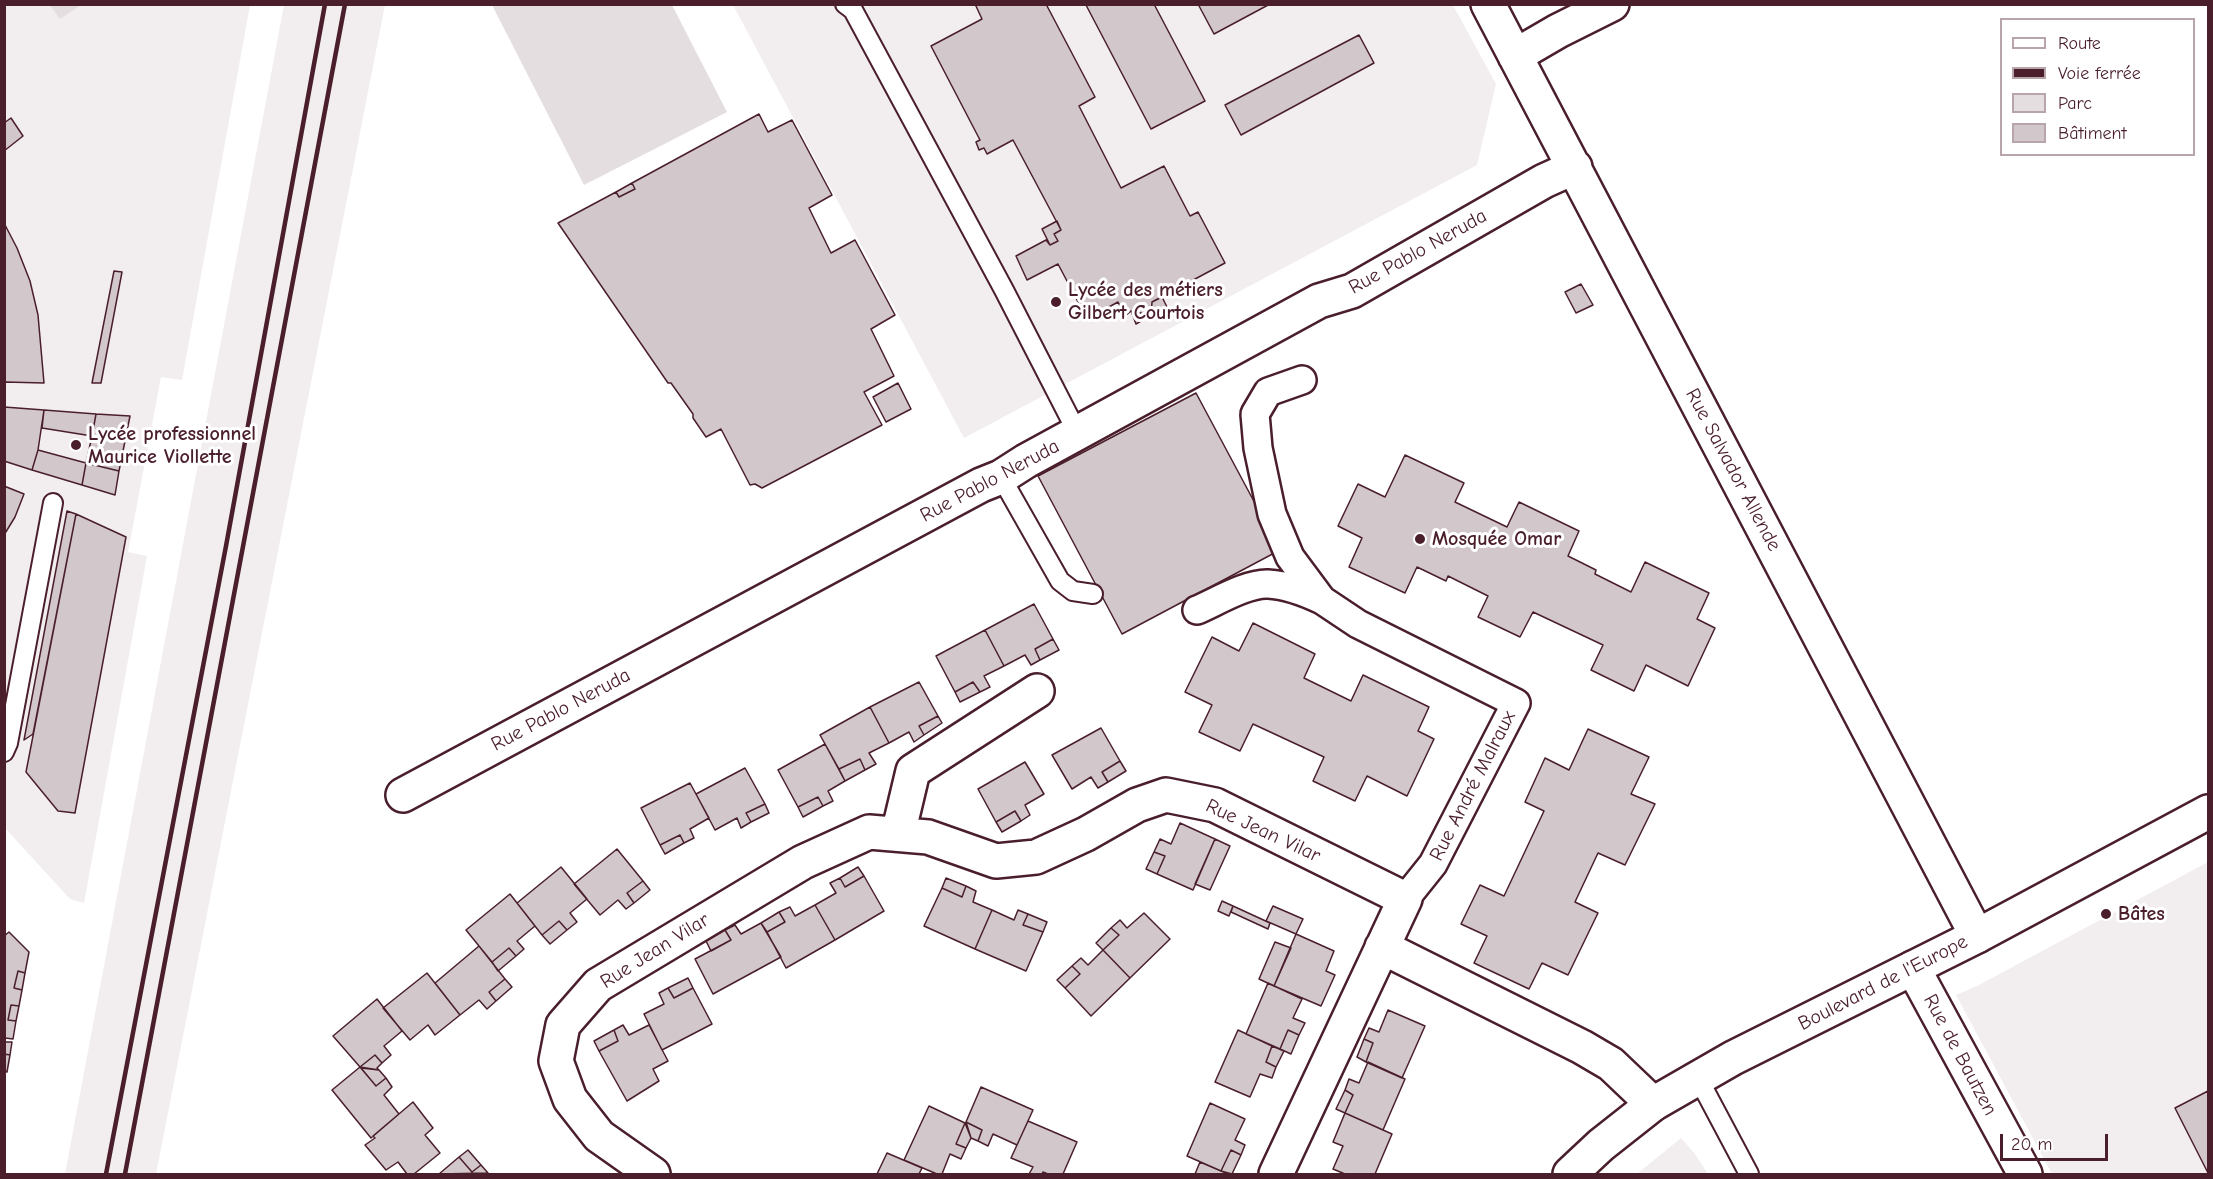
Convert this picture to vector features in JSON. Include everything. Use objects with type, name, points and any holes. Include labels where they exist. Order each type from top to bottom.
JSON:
[{"type":"street","name":"Rue Salvador Allende","points":[[1488,4],[1977,936]]},
{"type":"street","points":[[1515,56],[1612,4]]},
{"type":"street","name":"Rue Pablo Neruda","points":[[403,795],[981,485],[1001,477],[1026,461],[1319,301],[1352,291],[1544,181],[1575,167]]},
{"type":"street","name":"Rue André Malraux","points":[[1302,380],[1268,392],[1256,414],[1258,448],[1272,514],[1290,557],[1322,600]]},
{"type":"street","name":"Rue André Malraux","points":[[1197,610],[1240,591],[1266,584],[1294,588],[1322,600],[1358,624],[1516,703],[1433,864],[1405,899]]},
{"type":"street","points":[[898,834],[913,771],[1037,691]]},
{"type":"street","name":"Rue Jean Vilar","points":[[652,1174],[599,1136],[570,1100],[556,1061],[563,1025],[598,985],[803,862],[869,832],[928,837],[996,861],[1036,857],[1086,834],[1137,805],[1166,795],[1215,805],[1405,899]]},
{"type":"street","name":"Boulevard de l'Europe","points":[[1570,1174],[1601,1145],[1653,1104],[1733,1058],[1977,936],[2208,812]]},
{"type":"street","points":[[1276,1174],[1405,899]]},
{"type":"street","points":[[1382,947],[1582,1047],[1611,1064],[1653,1104]]},
{"type":"street","name":"Rue de Bautzen","points":[[1913,968],[2025,1174]]},
{"type":"lane","points":[[845,4],[853,10],[859,20],[1004,290],[1078,434]]},
{"type":"lane","points":[[1001,477],[1060,581],[1073,591],[1093,594]]},
{"type":"lane","points":[[4,752],[8,742],[52,503]]},
{"type":"lane","points":[[1698,1078],[1749,1174]]},
{"type":"shaded area","name":"Lycée professionnel Maurice Viollette","points":[[5,5],[250,5],[182,380],[161,377],[128,552],[147,556],[84,903],[70,899],[5,828]]},
{"type":"shaded area","points":[[284,5],[385,5],[156,1174],[65,1174]]},
{"type":"shaded area","name":"Lycée des métiers Gilbert Courtois","points":[[733,5],[1453,5],[1496,84],[1477,165],[964,438]]},
{"type":"shaded area","points":[[2208,862],[2208,1174],[2052,1174],[1956,995],[1977,986]]},
{"type":"shaded area","points":[[1681,1138],[1708,1174],[1637,1174]]},
{"type":"green space","points":[[50,5],[81,5],[60,19]]},
{"type":"green space","points":[[492,5],[672,5],[727,112],[584,185]]},
{"type":"building","points":[[975,4],[1046,4],[1095,97],[1079,106],[1121,188],[1164,166],[1190,216],[1198,212],[1225,263],[1152,302],[1151,315],[1131,311],[1125,316],[1118,302],[1087,319],[1058,264],[1027,280],[1016,256],[1046,240],[1050,245],[1058,241],[1054,234],[1061,230],[1013,140],[987,154],[984,148],[979,150],[976,142],[980,140],[931,46],[982,19]]},
{"type":"building","points":[[1154,4],[1205,101],[1151,129],[1086,5]]},
{"type":"building","points":[[1198,4],[1270,4],[1214,34]]},
{"type":"building","points":[[1359,35],[1374,63],[1241,135],[1225,105]]},
{"type":"building","points":[[759,114],[768,132],[792,120],[832,195],[809,208],[831,253],[855,240],[895,315],[871,329],[894,376],[864,392],[882,425],[762,488],[755,484],[750,485],[721,429],[706,437],[693,418],[693,414],[671,383],[668,383],[558,223],[616,192],[619,197],[635,189],[632,183]]},
{"type":"building","points":[[11,118],[23,136],[4,151],[4,123]]},
{"type":"building","points":[[632,183],[635,189],[619,197],[616,192]]},
{"type":"building","points":[[1057,221],[1061,230],[1054,234],[1058,241],[1050,245],[1042,229]]},
{"type":"building","points":[[4,223],[30,281],[38,315],[44,383],[5,382],[4,394]]},
{"type":"building","points":[[114,271],[122,272],[101,383],[92,383]]},
{"type":"building","points":[[1581,284],[1593,305],[1576,313],[1565,292]]},
{"type":"building","points":[[1162,297],[1167,307],[1151,316],[1152,302]]},
{"type":"building","points":[[1131,311],[1151,315],[1136,324]]},
{"type":"building","points":[[898,383],[911,409],[886,422],[873,397]]},
{"type":"building","points":[[1196,393],[1280,550],[1122,634],[1038,476]]},
{"type":"building","points":[[4,407],[44,410],[38,450],[32,470],[4,461]]},
{"type":"building","points":[[44,410],[96,414],[92,436],[42,428]]},
{"type":"building","points":[[96,414],[130,416],[125,441],[92,436]]},
{"type":"building","points":[[92,436],[125,441],[119,471],[86,463]]},
{"type":"building","points":[[38,450],[86,463],[82,485],[32,470]]},
{"type":"building","points":[[1405,455],[1464,483],[1455,502],[1507,527],[1519,502],[1579,531],[1568,556],[1596,570],[1595,574],[1631,592],[1645,562],[1709,593],[1697,619],[1715,628],[1688,686],[1646,665],[1634,691],[1591,670],[1603,645],[1533,612],[1520,637],[1478,617],[1488,596],[1448,576],[1446,581],[1417,567],[1405,593],[1349,567],[1362,538],[1338,526],[1358,484],[1385,497]]},
{"type":"building","points":[[86,463],[119,471],[115,495],[82,485]]},
{"type":"building","points":[[4,486],[24,494],[15,517],[4,535]]},
{"type":"building","points":[[67,511],[76,514],[33,734],[24,740]]},
{"type":"building","points":[[76,514],[126,537],[75,813],[58,811],[26,772]]},
{"type":"building","points":[[1034,604],[1053,639],[1035,649],[1040,660],[1031,665],[1025,655],[1004,666],[985,630]]},
{"type":"building","points":[[1253,623],[1315,654],[1304,678],[1351,701],[1363,675],[1429,707],[1418,731],[1434,739],[1407,796],[1367,776],[1355,801],[1313,781],[1324,757],[1253,724],[1240,751],[1199,732],[1212,705],[1185,692],[1212,637],[1239,651]]},
{"type":"building","points":[[985,630],[1004,666],[984,676],[990,687],[980,692],[973,682],[955,692],[936,656]]},
{"type":"building","points":[[1053,639],[1059,650],[1040,660],[1035,649]]},
{"type":"building","points":[[919,682],[938,716],[919,726],[924,735],[914,742],[909,732],[889,743],[870,707]]},
{"type":"building","points":[[973,682],[980,692],[960,702],[955,692]]},
{"type":"building","points":[[870,707],[889,743],[869,753],[876,764],[865,770],[860,759],[839,769],[820,735]]},
{"type":"building","points":[[938,716],[942,723],[924,735],[919,726]]},
{"type":"building","points":[[1101,728],[1120,761],[1102,772],[1108,782],[1098,788],[1091,777],[1072,789],[1052,755]]},
{"type":"building","points":[[1588,729],[1649,757],[1631,794],[1655,804],[1625,865],[1598,853],[1575,902],[1598,913],[1568,975],[1542,963],[1529,989],[1474,963],[1487,936],[1461,924],[1480,885],[1504,896],[1544,811],[1525,802],[1545,758],[1569,770]]},
{"type":"building","points":[[825,744],[845,781],[828,791],[833,801],[823,806],[818,797],[798,807],[778,770]]},
{"type":"building","points":[[860,759],[865,770],[845,781],[839,769]]},
{"type":"building","points":[[1120,761],[1126,771],[1108,782],[1102,772]]},
{"type":"building","points":[[1025,762],[1044,794],[1025,805],[1030,815],[1021,821],[1015,811],[996,822],[978,789]]},
{"type":"building","points":[[745,768],[765,804],[746,813],[751,822],[741,828],[737,818],[715,830],[696,794]]},
{"type":"building","points":[[690,783],[709,818],[690,829],[694,838],[684,843],[680,835],[660,845],[641,808]]},
{"type":"building","points":[[818,797],[823,806],[803,817],[798,807]]},
{"type":"building","points":[[765,804],[769,813],[751,822],[746,813]]},
{"type":"building","points":[[1015,811],[1021,821],[1002,832],[996,822]]},
{"type":"building","points":[[1180,823],[1215,839],[1193,890],[1157,874],[1165,856],[1154,852],[1160,839],[1171,844]]},
{"type":"building","points":[[680,835],[684,843],[665,854],[660,845]]},
{"type":"building","points":[[1215,839],[1230,846],[1210,890],[1195,884]]},
{"type":"building","points":[[617,849],[643,881],[627,893],[634,903],[626,909],[618,900],[600,915],[574,884]]},
{"type":"building","points":[[1154,852],[1165,856],[1157,874],[1146,869]]},
{"type":"building","points":[[561,867],[587,899],[570,913],[577,922],[567,930],[559,921],[542,935],[517,903]]},
{"type":"building","points":[[858,867],[864,876],[845,887],[840,878]]},
{"type":"building","points":[[864,876],[884,911],[835,940],[815,905],[836,893],[830,883],[840,878],[845,887]]},
{"type":"building","points":[[946,878],[966,886],[962,897],[942,888]]},
{"type":"building","points":[[643,881],[650,890],[634,903],[627,893]]},
{"type":"building","points":[[966,886],[976,891],[973,902],[992,910],[975,949],[924,926],[942,888],[962,897]]},
{"type":"building","points":[[510,894],[535,926],[517,941],[524,949],[516,956],[509,948],[492,962],[466,930]]},
{"type":"building","points":[[1222,901],[1233,906],[1229,916],[1218,911]]},
{"type":"building","points":[[815,905],[835,940],[786,968],[767,932],[785,922],[779,912],[790,907],[795,916]]},
{"type":"building","points":[[1233,906],[1270,923],[1268,929],[1231,912]]},
{"type":"building","points":[[1273,906],[1303,919],[1296,934],[1266,921]]},
{"type":"building","points":[[992,910],[1014,920],[1018,910],[1028,914],[1023,925],[1043,932],[1026,971],[975,949]]},
{"type":"building","points":[[779,912],[785,922],[767,932],[761,923]]},
{"type":"building","points":[[1144,913],[1170,939],[1130,978],[1103,950],[1119,935],[1111,928],[1120,920],[1127,928]]},
{"type":"building","points":[[1028,914],[1047,922],[1043,932],[1023,925]]},
{"type":"building","points":[[559,921],[567,930],[550,944],[542,935]]},
{"type":"building","points":[[761,923],[781,957],[713,994],[695,959],[731,940],[725,930],[735,925],[741,934]]},
{"type":"building","points":[[1111,928],[1119,935],[1103,950],[1096,943]]},
{"type":"building","points":[[725,930],[731,940],[711,951],[706,941]]},
{"type":"building","points":[[9,932],[29,952],[25,973],[18,971],[14,988],[22,990],[19,1006],[11,1005],[8,1020],[16,1021],[13,1039],[5,1038],[5,1042],[4,936]]},
{"type":"building","points":[[1296,934],[1334,951],[1326,971],[1335,975],[1321,1006],[1274,986]]},
{"type":"building","points":[[1275,942],[1291,948],[1274,986],[1259,979]]},
{"type":"building","points":[[479,946],[505,979],[489,992],[496,1001],[487,1009],[479,1000],[460,1015],[435,983]]},
{"type":"building","points":[[509,948],[516,956],[498,971],[492,962]]},
{"type":"building","points":[[1103,950],[1130,978],[1091,1016],[1065,988],[1080,974],[1072,966],[1081,958],[1088,965]]},
{"type":"building","points":[[1072,966],[1080,974],[1065,988],[1057,980]]},
{"type":"building","points":[[18,971],[25,973],[22,990],[14,988]]},
{"type":"building","points":[[427,973],[460,1015],[435,1035],[428,1025],[410,1040],[383,1008]]},
{"type":"building","points":[[688,978],[693,988],[674,998],[668,988]]},
{"type":"building","points":[[505,979],[512,987],[496,1001],[489,992]]},
{"type":"building","points":[[1268,983],[1302,999],[1293,1018],[1305,1023],[1299,1035],[1288,1030],[1280,1049],[1246,1034]]},
{"type":"building","points":[[668,988],[674,998],[693,988],[712,1024],[662,1050],[644,1014],[664,1004],[659,993]]},
{"type":"building","points":[[377,999],[402,1031],[384,1046],[391,1055],[382,1063],[375,1055],[360,1067],[333,1036]]},
{"type":"building","points":[[11,1005],[19,1006],[16,1021],[8,1020]]},
{"type":"building","points":[[1388,1010],[1425,1026],[1402,1078],[1366,1062],[1373,1043],[1364,1039],[1369,1028],[1379,1032]]},
{"type":"building","points":[[623,1025],[629,1035],[649,1025],[668,1061],[653,1069],[659,1081],[627,1101],[599,1051],[618,1041],[614,1030]]},
{"type":"building","points":[[614,1030],[618,1041],[599,1051],[594,1041]]},
{"type":"building","points":[[1238,1030],[1272,1046],[1266,1062],[1276,1067],[1272,1078],[1260,1074],[1250,1097],[1215,1082]]},
{"type":"building","points":[[1288,1030],[1299,1035],[1291,1054],[1280,1049]]},
{"type":"building","points":[[1364,1039],[1373,1043],[1366,1062],[1357,1057]]},
{"type":"building","points":[[5,1042],[12,1042],[10,1055],[4,1054]]},
{"type":"building","points":[[1272,1046],[1284,1051],[1276,1067],[1266,1062]]},
{"type":"building","points":[[4,1054],[10,1055],[7,1072],[4,1071]]},
{"type":"building","points":[[375,1055],[382,1063],[377,1068],[379,1070],[360,1067]]},
{"type":"building","points":[[1368,1062],[1405,1079],[1383,1130],[1345,1113],[1353,1095],[1345,1090],[1349,1079],[1359,1083]]},
{"type":"building","points":[[360,1067],[376,1086],[386,1078],[392,1087],[384,1095],[399,1114],[371,1138],[332,1090]]},
{"type":"building","points":[[361,1068],[379,1070],[386,1078],[376,1086]]},
{"type":"building","points":[[981,1087],[1033,1110],[1017,1145],[993,1134],[988,1146],[978,1141],[982,1130],[966,1122]]},
{"type":"building","points":[[1345,1090],[1353,1095],[1345,1113],[1336,1109]]},
{"type":"building","points":[[2208,1091],[2208,1173],[2175,1108]]},
{"type":"building","points":[[413,1102],[433,1128],[425,1135],[440,1153],[414,1174],[407,1174],[398,1162],[386,1170],[365,1145]]},
{"type":"building","points":[[1210,1103],[1245,1119],[1235,1140],[1245,1145],[1241,1155],[1231,1150],[1221,1171],[1187,1156]]},
{"type":"building","points":[[929,1106],[965,1123],[956,1144],[966,1148],[961,1159],[950,1154],[942,1174],[904,1160]]},
{"type":"building","points":[[1345,1113],[1392,1134],[1375,1174],[1345,1174],[1333,1169],[1343,1146],[1333,1142]]},
{"type":"building","points":[[1028,1121],[1077,1142],[1063,1174],[1043,1172],[1042,1174],[1029,1174],[1033,1167],[1011,1158]]},
{"type":"building","points":[[966,1122],[982,1130],[978,1141],[971,1138]]},
{"type":"building","points":[[965,1123],[971,1138],[966,1148],[956,1144]]},
{"type":"building","points":[[468,1150],[481,1165],[472,1172],[459,1157]]},
{"type":"building","points":[[1231,1150],[1241,1155],[1232,1174],[1221,1171]]},
{"type":"building","points":[[887,1153],[922,1168],[919,1174],[877,1174]]},
{"type":"building","points":[[459,1157],[472,1172],[481,1165],[488,1173],[439,1174]]},
{"type":"building","points":[[1200,1162],[1221,1171],[1229,1174],[1195,1174]]},
{"type":"railway","points":[[106,1174],[226,546],[325,4]]},
{"type":"railway","points":[[125,1174],[345,4]]},
{"type":"place","name":"Lycée des métiers Gilbert Courtois","points":[[1056,302]]},
{"type":"place","name":"Lycée professionnel Maurice Viollette","points":[[76,445]]},
{"type":"place","name":"Mosquée Omar","points":[[1420,539]]},
{"type":"place","name":"Bâtes","points":[[2106,914]]}]
